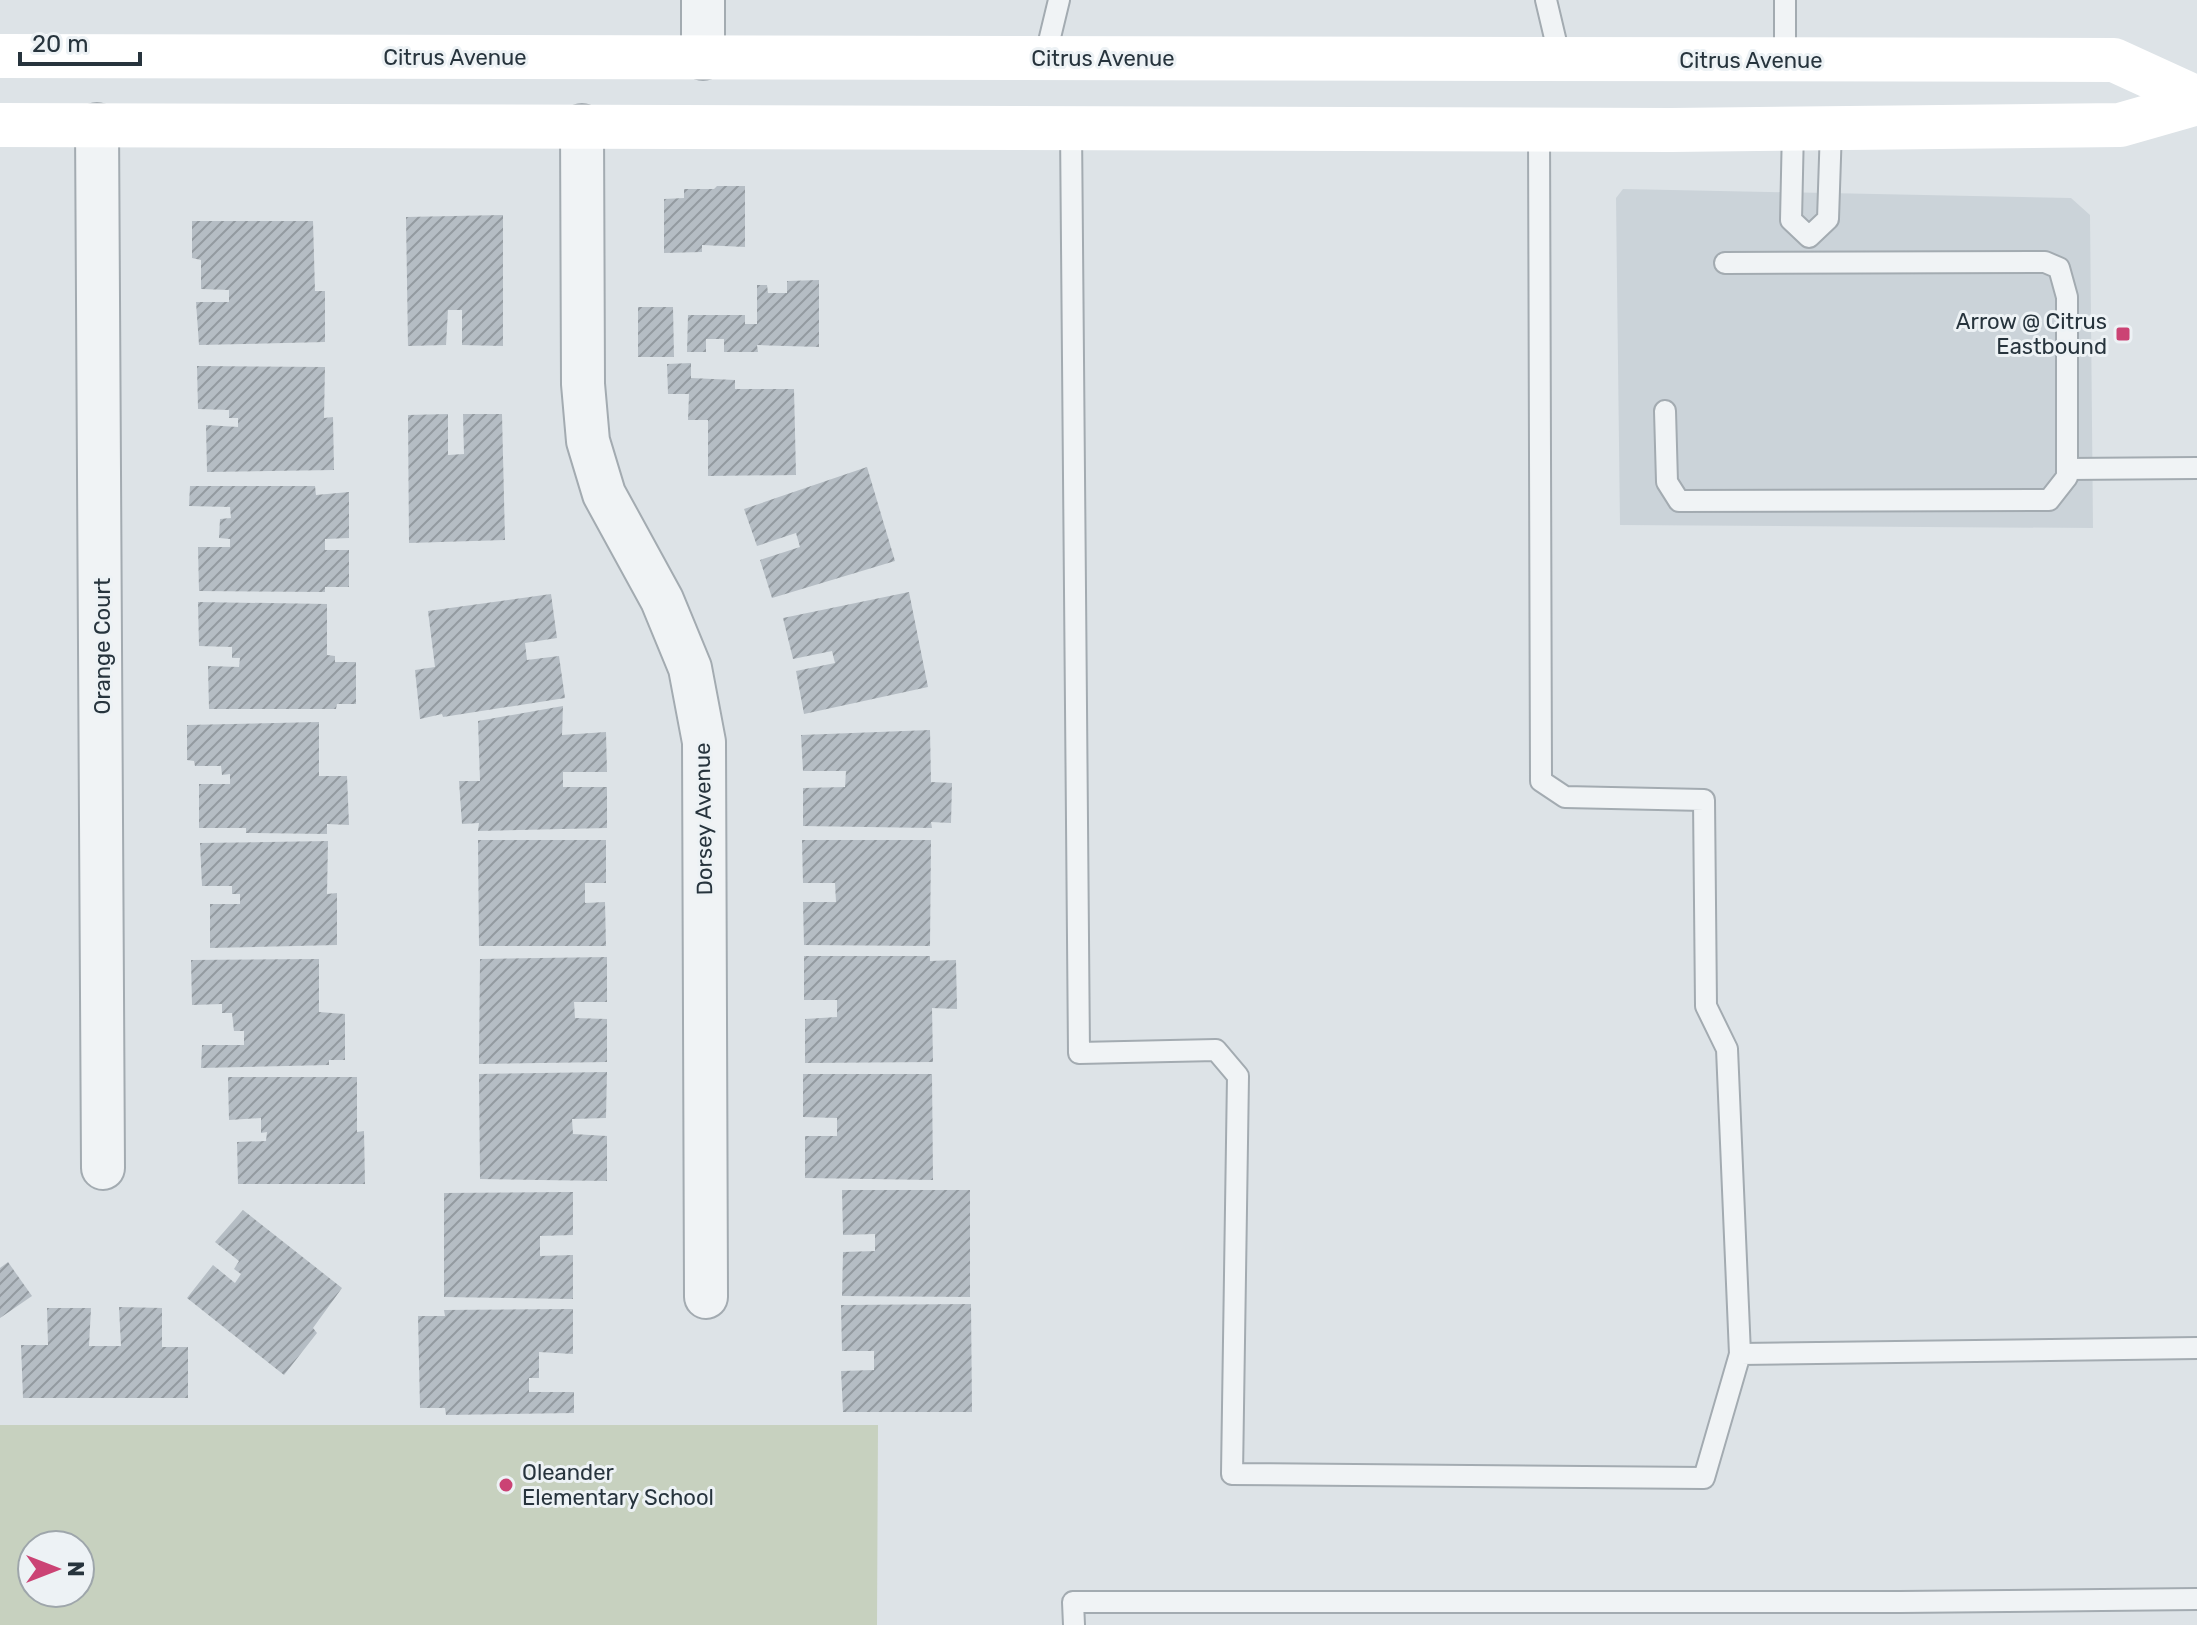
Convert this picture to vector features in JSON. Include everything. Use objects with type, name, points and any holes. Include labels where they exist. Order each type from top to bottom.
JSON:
[{"type":"main road","name":"Citrus Avenue","points":[[0,56],[2114,60],[2197,100]]},
{"type":"main road","name":"Citrus Avenue","points":[[0,125],[1539,129],[2120,125],[2197,100]]},
{"type":"street","points":[[703,0],[703,58]]},
{"type":"street","name":"Orange Court","points":[[97,125],[103,1168]]},
{"type":"street","name":"Dorsey Avenue","points":[[582,126],[583,384],[588,441],[604,494],[662,600],[690,668],[704,742],[706,1297]]},
{"type":"lane","points":[[1045,58],[1059,0]]},
{"type":"lane","points":[[1546,0],[1560,59]]},
{"type":"lane","points":[[1785,0],[1785,60]]},
{"type":"lane","points":[[1071,128],[1079,1053],[1216,1050],[1238,1076],[1232,1474],[1704,1478],[1740,1354],[1727,1049],[1706,1006],[1704,800],[1565,797],[1541,781],[1539,129]]},
{"type":"lane","points":[[1808,262],[1809,237],[1828,219],[1812,128]]},
{"type":"lane","points":[[1809,237],[1791,220],[1812,128]]},
{"type":"lane","points":[[1665,411],[1667,482],[1679,501],[2049,500],[2067,477],[2067,297],[2059,268],[2045,262],[1725,263]]},
{"type":"lane","points":[[2067,469],[2197,468]]},
{"type":"lane","points":[[1740,1354],[2197,1348]]},
{"type":"lane","points":[[1074,1625],[1073,1602],[2197,1599]]},
{"type":"shaded area","points":[[1623,189],[2071,198],[2090,215],[2093,528],[1620,525],[1616,198]]},
{"type":"green space","name":"Oleander Elementary School","points":[[0,1425],[878,1425],[877,1625],[0,1625]]},
{"type":"building","points":[[717,186],[745,186],[745,247],[702,245],[702,252],[664,253],[664,199],[684,198],[684,189],[714,189]]},
{"type":"building","points":[[503,215],[503,346],[462,345],[462,310],[448,310],[446,345],[408,346],[406,217]]},
{"type":"building","points":[[192,221],[313,221],[315,291],[325,291],[325,342],[199,345],[196,302],[229,302],[229,290],[201,289],[201,260],[192,258]]},
{"type":"building","points":[[819,280],[819,347],[757,345],[758,352],[724,352],[724,339],[706,339],[706,352],[687,352],[688,315],[745,315],[745,324],[757,324],[757,285],[767,285],[768,293],[787,293],[787,281]]},
{"type":"building","points":[[638,307],[673,307],[674,357],[638,357]]},
{"type":"building","points":[[691,363],[691,378],[735,380],[735,389],[794,389],[796,475],[708,476],[708,420],[688,420],[689,394],[668,394],[667,364]]},
{"type":"building","points":[[197,366],[325,367],[324,418],[333,417],[334,470],[207,472],[206,425],[238,427],[238,418],[229,418],[229,410],[198,409]]},
{"type":"building","points":[[448,414],[448,455],[464,454],[463,414],[502,414],[505,540],[409,543],[408,415]]},
{"type":"building","points":[[867,467],[895,561],[772,598],[760,560],[800,547],[796,533],[757,546],[744,509]]},
{"type":"building","points":[[190,486],[315,486],[316,495],[349,492],[349,538],[325,539],[325,550],[349,550],[349,587],[325,587],[325,592],[199,591],[198,547],[230,547],[230,539],[219,538],[220,519],[231,518],[230,507],[189,506]]},
{"type":"building","points":[[909,592],[928,687],[804,714],[796,671],[835,663],[832,651],[793,659],[783,618]]},
{"type":"building","points":[[551,594],[557,638],[525,643],[527,660],[559,656],[565,698],[420,719],[415,670],[435,667],[428,611]]},
{"type":"building","points":[[198,602],[327,604],[327,655],[335,656],[335,662],[356,662],[356,704],[337,704],[336,709],[209,709],[208,666],[239,667],[240,658],[232,658],[232,647],[199,646]]},
{"type":"building","points":[[563,706],[562,735],[606,732],[607,772],[563,772],[563,787],[607,787],[607,828],[478,831],[479,823],[462,824],[459,781],[480,781],[478,721]]},
{"type":"building","points":[[319,722],[319,776],[347,776],[349,825],[327,824],[327,834],[246,833],[246,828],[199,828],[199,784],[230,784],[230,774],[222,775],[221,766],[195,766],[194,761],[187,760],[187,725]]},
{"type":"building","points":[[930,730],[931,782],[952,783],[951,823],[931,822],[932,828],[803,826],[803,788],[845,787],[846,771],[803,771],[801,735]]},
{"type":"building","points":[[478,840],[606,840],[606,883],[585,883],[585,903],[605,902],[606,946],[479,946]]},
{"type":"building","points":[[802,840],[931,840],[930,946],[804,945],[803,902],[836,902],[835,883],[803,883]]},
{"type":"building","points":[[328,841],[327,894],[337,893],[337,945],[210,948],[210,904],[240,904],[240,894],[232,894],[232,886],[202,886],[200,843]]},
{"type":"building","points":[[804,956],[930,956],[930,961],[956,960],[957,1009],[932,1008],[933,1062],[805,1063],[805,1019],[837,1017],[837,1000],[804,1000]]},
{"type":"building","points":[[607,957],[607,1002],[574,1002],[575,1018],[607,1019],[607,1062],[479,1064],[480,959]]},
{"type":"building","points":[[319,959],[319,1012],[345,1014],[345,1060],[329,1060],[329,1065],[201,1068],[202,1045],[244,1045],[244,1031],[234,1031],[232,1013],[222,1013],[222,1004],[192,1005],[191,960]]},
{"type":"building","points":[[607,1072],[606,1118],[572,1119],[573,1134],[607,1136],[607,1181],[480,1179],[479,1074]]},
{"type":"building","points":[[803,1074],[932,1074],[933,1180],[805,1178],[805,1136],[837,1136],[837,1118],[803,1117]]},
{"type":"building","points":[[228,1077],[357,1077],[357,1132],[364,1131],[365,1184],[238,1184],[237,1142],[266,1141],[267,1132],[261,1133],[261,1118],[229,1120]]},
{"type":"building","points":[[842,1190],[970,1190],[970,1297],[842,1296],[843,1252],[875,1251],[875,1234],[843,1235]]},
{"type":"building","points":[[573,1192],[573,1235],[540,1236],[540,1256],[573,1255],[573,1299],[444,1297],[444,1193]]},
{"type":"building","points":[[243,1210],[342,1288],[313,1328],[317,1333],[284,1375],[187,1298],[213,1265],[235,1283],[241,1274],[234,1269],[239,1261],[215,1242]]},
{"type":"building","points":[[8,1262],[32,1296],[0,1318],[0,1268]]},
{"type":"building","points":[[971,1304],[972,1412],[843,1412],[841,1371],[874,1370],[874,1351],[842,1351],[841,1305]]},
{"type":"building","points":[[119,1307],[162,1308],[162,1347],[188,1347],[188,1398],[23,1398],[21,1345],[48,1345],[47,1308],[91,1308],[89,1346],[121,1346]]},
{"type":"building","points":[[573,1309],[573,1354],[539,1352],[539,1378],[529,1378],[529,1392],[574,1392],[574,1413],[446,1415],[445,1408],[420,1408],[418,1316],[445,1316],[444,1310]]},
{"type":"place","name":"Arrow @ Citrus Eastbound","points":[[2123,334]]},
{"type":"place","name":"Oleander Elementary School","points":[[506,1485]]}]
